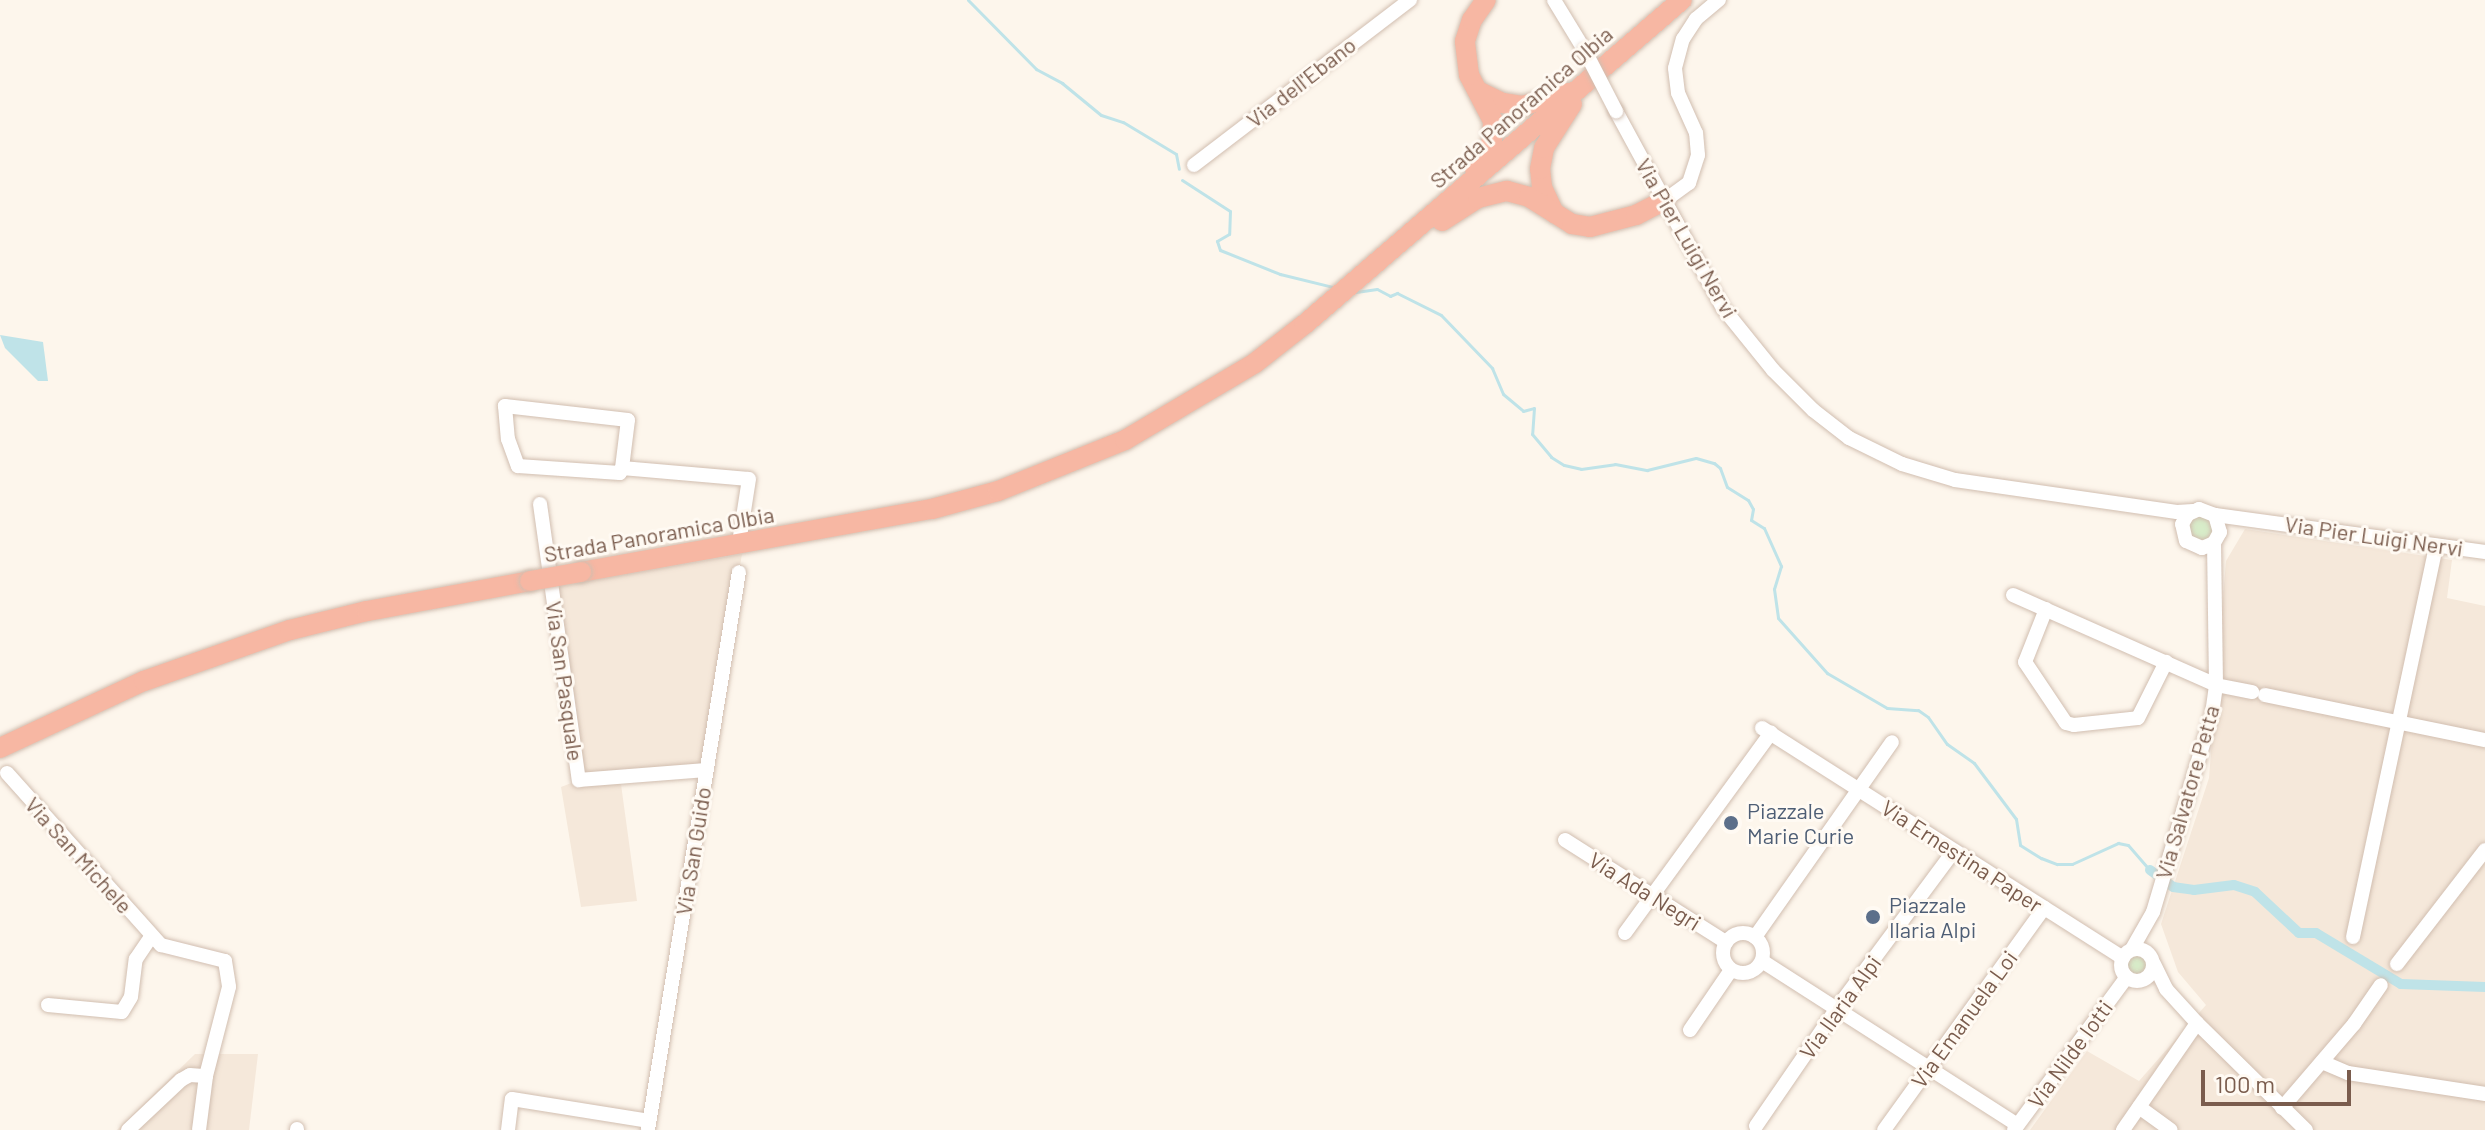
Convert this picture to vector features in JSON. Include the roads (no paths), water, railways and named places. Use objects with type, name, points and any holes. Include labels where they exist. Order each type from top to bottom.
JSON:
[{"type":"highway","points":[[1414,231],[1426,210],[1483,162],[1492,141],[1493,121],[1469,75],[1465,41],[1472,20],[1486,0]]},
{"type":"highway","name":"Strada Panoramica Olbia","points":[[0,748],[144,681],[290,630],[367,611],[932,509],[998,491],[1125,440],[1196,401],[1255,363],[1305,324],[1682,0]]},
{"type":"highway","points":[[1480,92],[1503,103],[1522,106],[1583,87]]},
{"type":"highway","points":[[1554,213],[1542,187],[1540,169],[1544,148],[1583,87]]},
{"type":"highway","points":[[1393,249],[1415,246],[1450,214],[1478,198],[1507,191],[1529,197],[1572,224],[1590,227],[1636,215],[1664,201]]},
{"type":"street","name":"Via dell'Ebano","points":[[1194,165],[1410,0]]},
{"type":"street","name":"Via Pier Luigi Nervi","points":[[1554,0],[1585,51],[1723,308],[1794,392],[1849,438],[1902,464],[1955,480],[2141,504],[2177,512],[2193,511]]},
{"type":"street","points":[[1664,201],[1689,183],[1698,155],[1696,133],[1678,93],[1675,68],[1683,39],[1696,19],[1719,0]]},
{"type":"street","points":[[505,406],[628,420],[622,468],[620,473],[518,466],[508,439],[505,406]]},
{"type":"street","points":[[622,468],[749,479],[739,543]]},
{"type":"street","name":"Via San Pasquale","points":[[540,504],[579,780],[706,770]]},
{"type":"street","name":"Via Pier Luigi Nervi","points":[[2141,504],[2159,512],[2182,530]]},
{"type":"street","points":[[2205,510],[2218,521],[2208,545],[2186,541],[2182,530],[2185,519],[2193,511],[2205,510]]},
{"type":"street","name":"Via Pier Luigi Nervi","points":[[2218,521],[2263,520],[2485,552]]},
{"type":"street","name":"Via Salvatore Petta","points":[[2208,545],[2216,685],[2212,714],[2153,912],[2153,961],[2166,989],[2306,1130]]},
{"type":"street","points":[[2353,937],[2436,546]]},
{"type":"street","name":"Via San Guido","points":[[648,1125],[739,572]]},
{"type":"street","points":[[2013,595],[2216,685],[2485,740]]},
{"type":"street","points":[[2046,609],[2025,662],[2066,723],[2138,718],[2166,662]]},
{"type":"street","name":"Via Ernestina Paper","points":[[1651,894],[1766,730],[2044,908],[2127,954]]},
{"type":"street","points":[[1755,937],[1892,742]]},
{"type":"street","name":"Via San Michele","points":[[7,773],[151,937],[161,945],[225,961],[229,987],[206,1076],[199,1130]]},
{"type":"street","name":"Via Ada Negri","points":[[1565,840],[1726,942]]},
{"type":"street","points":[[2397,964],[2485,850]]},
{"type":"street","name":"Via Ilaria Alpi","points":[[1756,1126],[1835,1011],[1954,851]]},
{"type":"street","points":[[2470,870],[2485,876]]},
{"type":"street","points":[[1625,933],[1651,894]]},
{"type":"street","name":"Via Emanuela Loi","points":[[1884,1130],[2044,908]]},
{"type":"street","name":"Via Salvatore Petta","points":[[2127,954],[2153,912]]},
{"type":"street","points":[[1739,933],[1755,937],[1762,945],[1762,961],[1747,973],[1731,970],[1723,959],[1726,942],[1739,933]]},
{"type":"street","points":[[48,1005],[122,1012],[131,997],[136,959],[151,937]]},
{"type":"street","points":[[2145,950],[2153,961],[2150,975],[2134,979],[2121,966],[2127,954],[2145,950]]},
{"type":"street","points":[[1762,961],[2016,1127]]},
{"type":"street","points":[[1690,1030],[1731,970]]},
{"type":"street","name":"Via Salvatore Petta","points":[[2134,979],[2166,989]]},
{"type":"street","name":"Via Nilde Iotti","points":[[2016,1127],[2134,979]]},
{"type":"street","points":[[2282,1108],[2381,985]]},
{"type":"street","points":[[2123,1130],[2197,1023]]},
{"type":"street","points":[[2322,1062],[2348,1073],[2485,1094]]},
{"type":"street","points":[[128,1130],[181,1080],[190,1075],[206,1076]]},
{"type":"street","points":[[508,1130],[512,1099],[648,1125]]},
{"type":"street","points":[[2139,1107],[2171,1130]]},
{"type":"water","points":[[0,335],[43,342],[48,381],[38,381],[5,348]]},
{"type":"waterway","points":[[968,0],[1036,69],[1062,83],[1101,115],[1123,122],[1176,154],[1179,169]]},
{"type":"waterway","points":[[1182,180],[1230,211],[1229,234],[1217,241],[1220,250],[1280,274],[1333,287]]},
{"type":"waterway","points":[[1356,292],[1377,289],[1390,296],[1397,293],[1441,315],[1492,368],[1503,394],[1523,411],[1534,408],[1532,434],[1551,457],[1564,465],[1581,469],[1615,464],[1647,470],[1696,458],[1714,463],[1720,468],[1727,487],[1748,500],[1753,509],[1751,520],[1764,528],[1781,566],[1774,589],[1778,618],[1827,673],[1887,708],[1918,710],[1928,717],[1947,744],[1974,763],[2016,819],[2020,845],[2041,858],[2057,864],[2072,864],[2118,843],[2128,845],[2150,870]]},
{"type":"waterway","points":[[2150,870],[2173,887],[2194,890],[2234,885],[2255,892],[2299,933],[2316,933],[2401,984],[2485,987]]},
{"type":"place","name":"Piazzale Marie Curie","points":[[1731,823]]},
{"type":"place","name":"Piazzale Ilaria Alpi","points":[[1873,917]]}]
